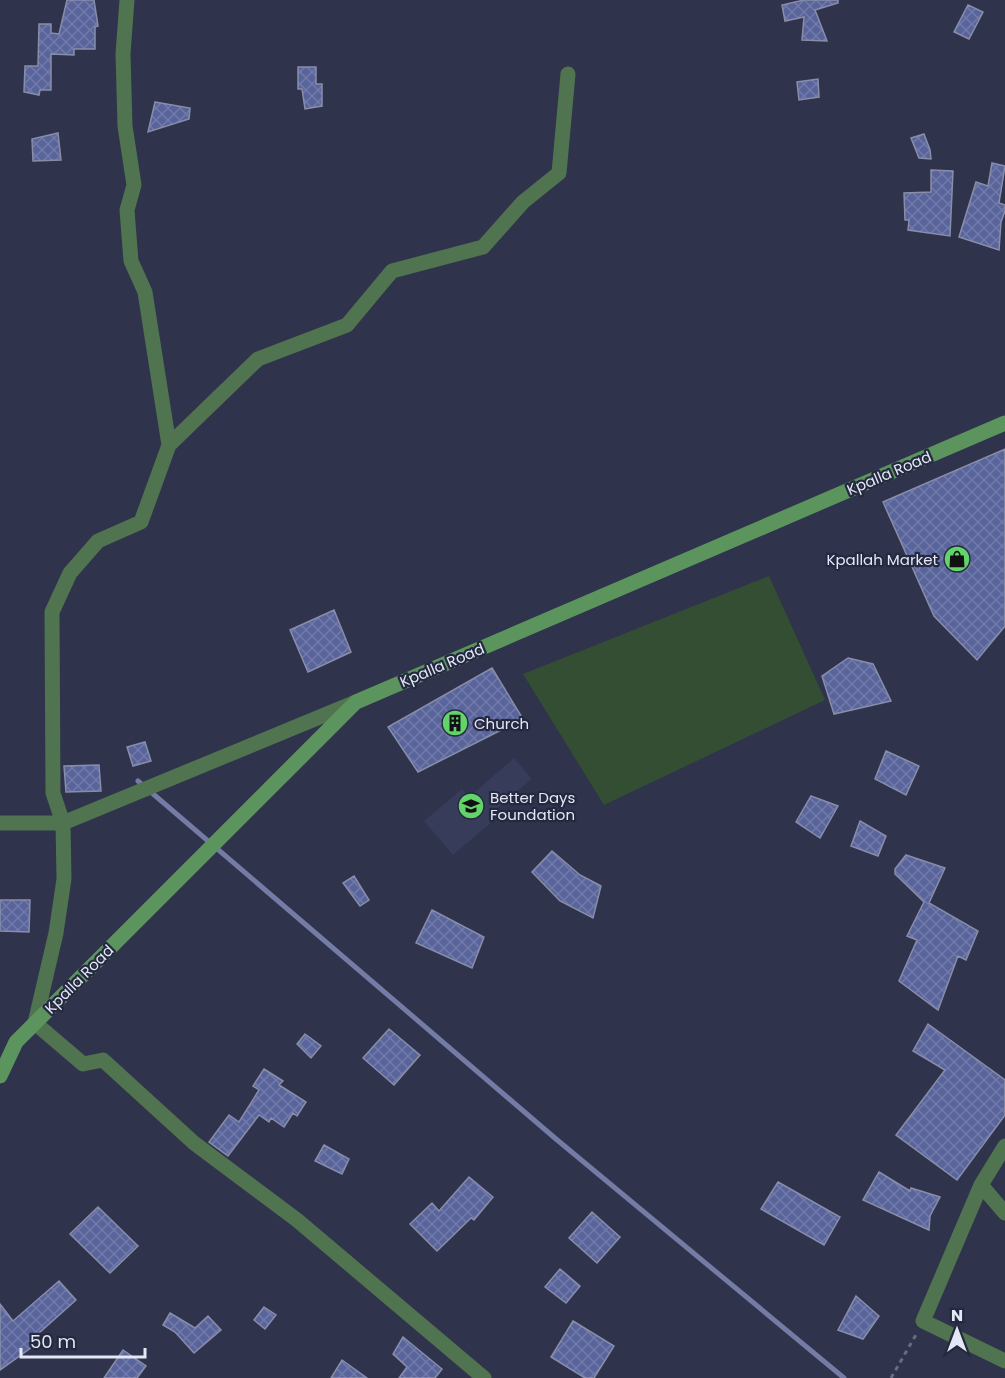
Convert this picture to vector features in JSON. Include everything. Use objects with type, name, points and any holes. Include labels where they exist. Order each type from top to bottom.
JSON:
[{"type":"street","points":[[127,0],[123,66],[125,126],[134,185],[127,210],[131,261],[145,292],[169,445]]},
{"type":"street","points":[[484,1378],[297,1220],[194,1143],[103,1060],[84,1064],[35,1023],[56,933],[64,879],[63,822],[53,793],[52,612],[70,573],[98,541],[141,522],[169,445],[258,359],[347,325],[392,272],[483,247],[523,202],[559,173],[568,74]]},
{"type":"street","name":"Kpalla Road","points":[[0,1076],[16,1042],[356,702],[1005,423]]},
{"type":"street","points":[[0,822],[63,822],[356,702]]},
{"type":"street","points":[[1005,1146],[981,1185],[923,1321],[1005,1361]]},
{"type":"street","points":[[981,1185],[1005,1213]]},
{"type":"path","points":[[891,1378],[923,1321]]},
{"type":"shaded area","name":"Better Days Foundation","points":[[514,758],[532,779],[489,815],[493,821],[453,855],[424,821],[462,789],[469,797]]},
{"type":"green space","points":[[769,576],[825,700],[604,805],[523,674]]},
{"type":"building","points":[[67,0],[94,0],[98,26],[95,27],[95,49],[74,49],[74,55],[51,54],[51,90],[40,90],[39,95],[24,92],[25,66],[38,66],[39,24],[51,24],[51,33],[59,34]]},
{"type":"building","points":[[804,0],[838,0],[838,3],[815,10],[827,41],[802,40],[804,17],[785,21],[782,5]]},
{"type":"building","points":[[968,5],[983,12],[969,39],[954,32]]},
{"type":"building","points":[[298,67],[316,67],[316,84],[322,84],[322,106],[305,109],[302,89],[298,89]]},
{"type":"building","points":[[818,79],[819,97],[799,100],[797,82]]},
{"type":"building","points":[[155,102],[190,108],[189,119],[148,132]]},
{"type":"building","points":[[58,133],[61,160],[33,161],[32,139]]},
{"type":"building","points":[[924,134],[931,159],[919,158],[911,138]]},
{"type":"building","points":[[992,163],[1005,166],[999,203],[1005,205],[1005,211],[1001,222],[999,250],[959,237],[976,182],[988,186]]},
{"type":"building","points":[[931,170],[953,171],[950,236],[908,230],[909,220],[905,220],[904,193],[931,192]]},
{"type":"building","name":"Kpallah Market","points":[[1005,449],[1005,626],[977,660],[934,616],[883,502]]},
{"type":"building","points":[[334,610],[351,652],[308,672],[290,630]]},
{"type":"building","points":[[848,658],[873,664],[891,701],[834,714],[822,676]]},
{"type":"building","name":"Church","points":[[492,668],[523,719],[418,772],[388,727]]},
{"type":"building","points":[[145,742],[151,761],[133,766],[127,747]]},
{"type":"building","points":[[886,751],[919,766],[906,795],[875,779]]},
{"type":"building","points":[[99,765],[101,791],[66,792],[64,766]]},
{"type":"building","points":[[811,796],[838,806],[820,838],[796,822]]},
{"type":"building","points":[[860,821],[886,836],[878,856],[851,846]]},
{"type":"building","points":[[552,851],[580,875],[601,886],[593,918],[560,901],[532,872]]},
{"type":"building","points":[[906,855],[945,868],[929,903],[978,931],[966,960],[958,956],[938,1010],[899,981],[917,940],[907,936],[924,902],[895,874],[895,869]]},
{"type":"building","points":[[354,876],[369,900],[360,906],[343,883]]},
{"type":"building","points":[[0,900],[30,900],[29,932],[0,931]]},
{"type":"building","points":[[432,910],[484,937],[472,968],[416,943]]},
{"type":"building","points":[[928,1024],[1005,1080],[1005,1115],[957,1180],[896,1135],[945,1070],[913,1051]]},
{"type":"building","points":[[389,1029],[420,1055],[394,1085],[363,1058]]},
{"type":"building","points":[[305,1034],[321,1046],[311,1058],[297,1044]]},
{"type":"building","points":[[264,1069],[283,1081],[279,1085],[306,1102],[297,1116],[293,1113],[284,1127],[271,1118],[269,1122],[259,1115],[228,1156],[209,1142],[229,1115],[239,1122],[259,1090],[253,1086]]},
{"type":"building","points":[[324,1145],[349,1159],[342,1174],[315,1161]]},
{"type":"building","points":[[879,1172],[910,1191],[911,1188],[940,1197],[930,1216],[929,1230],[863,1200]]},
{"type":"building","points":[[469,1177],[493,1197],[474,1220],[471,1218],[437,1251],[410,1224],[432,1203],[439,1211]]},
{"type":"building","points":[[778,1182],[840,1217],[824,1245],[761,1209]]},
{"type":"building","points":[[98,1207],[138,1246],[110,1273],[70,1234]]},
{"type":"building","points":[[592,1212],[620,1237],[597,1263],[569,1238]]},
{"type":"building","points":[[560,1269],[580,1286],[566,1303],[545,1287]]},
{"type":"building","points":[[59,1281],[76,1300],[29,1342],[32,1347],[0,1370],[0,1304],[13,1321]]},
{"type":"building","points":[[856,1296],[879,1316],[863,1339],[838,1330]]},
{"type":"building","points":[[264,1307],[276,1315],[265,1329],[254,1320]]},
{"type":"building","points":[[170,1313],[195,1328],[208,1316],[221,1330],[194,1353],[175,1332],[163,1325]]},
{"type":"building","points":[[573,1321],[614,1346],[594,1378],[585,1378],[551,1357]]},
{"type":"building","points":[[403,1337],[442,1369],[435,1378],[399,1378],[407,1367],[393,1354]]},
{"type":"building","points":[[123,1350],[146,1366],[137,1378],[104,1378]]},
{"type":"building","points":[[342,1360],[367,1378],[331,1378]]},
{"type":"waterway","points":[[138,781],[556,1139],[844,1378]]},
{"type":"place","name":"Kpallah Market","points":[[957,559]]},
{"type":"place","name":"Church","points":[[455,723]]},
{"type":"place","name":"Better Days Foundation","points":[[471,806]]}]
